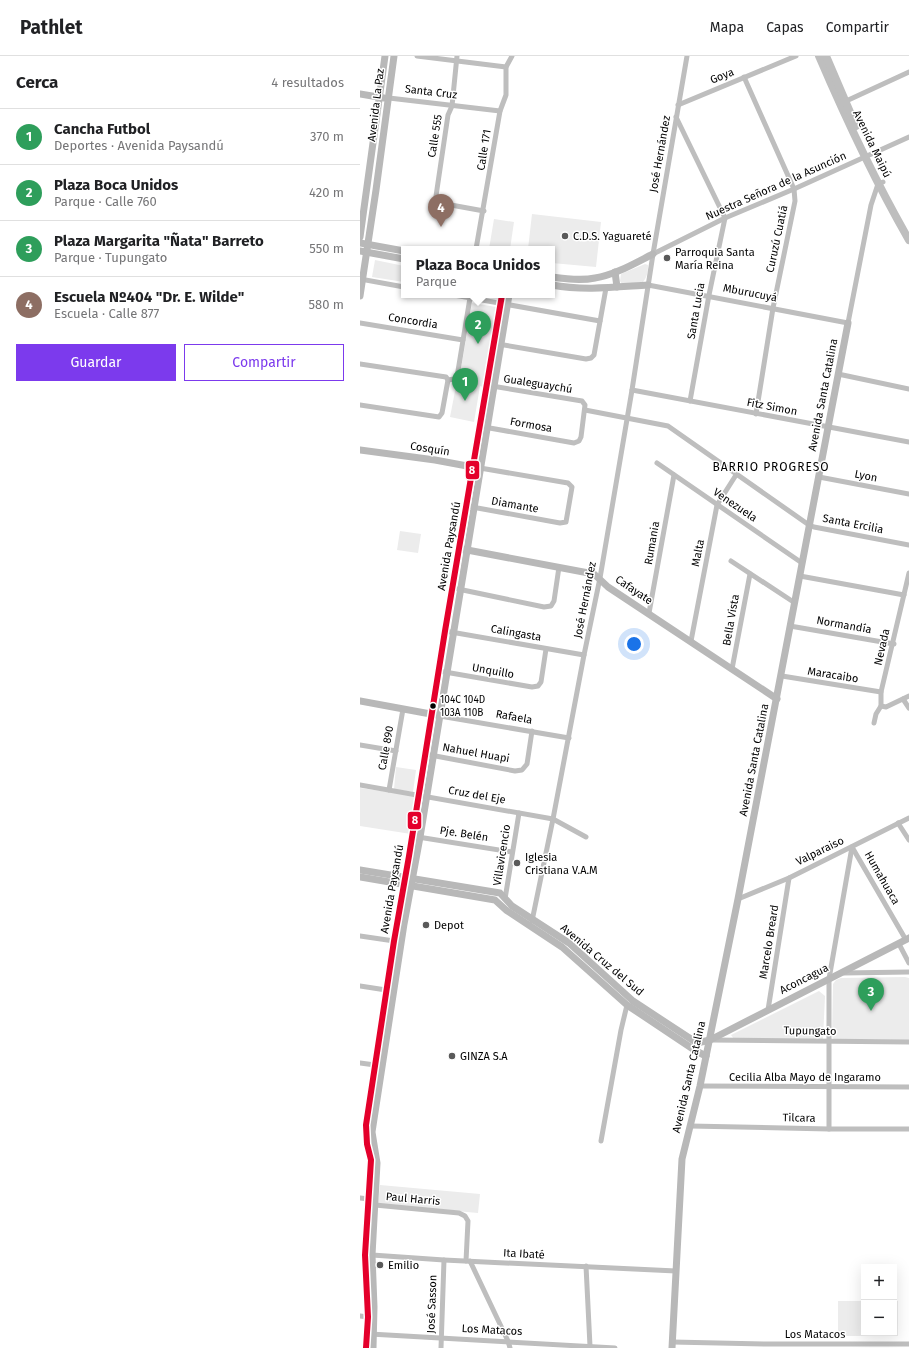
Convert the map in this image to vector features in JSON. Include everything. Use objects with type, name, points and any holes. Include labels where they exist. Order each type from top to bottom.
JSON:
[{"type":"main road","name":"Avenida La Paz","points":[[360,237],[386,56]]},
{"type":"main road","name":"Avenida La Paz","points":[[360,296],[363,252],[368,245],[394,56]]},
{"type":"main road","name":"Avenida Maipú","points":[[819,56],[909,240]]},
{"type":"main road","name":"Avenida Maipú","points":[[826,56],[842,103]]},
{"type":"main road","name":"Santa Cruz","points":[[360,94],[389,98]]},
{"type":"main road","name":"Avenida Maipú","points":[[880,183],[909,230]]},
{"type":"main road","points":[[360,243],[401,250]]},
{"type":"main road","points":[[363,252],[401,258]]},
{"type":"main road","points":[[555,278],[570,280],[596,278],[615,272],[653,254]]},
{"type":"main road","points":[[615,272],[617,287]]},
{"type":"main road","points":[[555,286],[606,288],[648,285]]},
{"type":"main road","name":"Avenida Paysandú","points":[[503,298],[504,303]]},
{"type":"main road","name":"Avenida Paysandú","points":[[436,715],[439,671],[449,631],[477,468],[487,427],[490,386],[504,303],[507,298]]},
{"type":"main road","name":"Avenida Santa Catalina","points":[[672,1345],[682,1159],[710,1040],[738,899],[782,676],[809,524],[848,323]]},
{"type":"main road","name":"Avenida Paysandú","points":[[477,468],[479,426],[490,386]]},
{"type":"main road","name":"Cosquín","points":[[360,450],[477,468]]},
{"type":"main road","name":"Cafayate","points":[[463,549],[594,574],[608,587],[691,641],[777,700]]},
{"type":"main road","name":"Avenida Paysandú","points":[[367,1144],[372,1132],[407,881],[416,837],[436,715],[447,673],[449,631]]},
{"type":"main road","name":"Rafaela","points":[[360,701],[436,715]]},
{"type":"main road","points":[[360,870],[407,881]]},
{"type":"main road","points":[[360,877],[407,881]]},
{"type":"main road","name":"Avenida Cruz del Sud","points":[[407,881],[500,893],[512,906],[569,943],[633,1001],[697,1043],[710,1040]]},
{"type":"main road","name":"Avenida Cruz del Sud","points":[[407,881],[495,900],[506,910],[562,947],[627,1005],[696,1052],[706,1056]]},
{"type":"main road","name":"Aconcagua","points":[[710,1040],[908,939]]},
{"type":"main road","name":"Avenida Paysandú","points":[[373,1348],[368,1317],[366,1271],[371,1160],[367,1144],[366,1125],[386,990],[398,942]]},
{"type":"main road","name":"Avenida Paysandú","points":[[366,1348],[370,1334],[366,1271],[372,1255],[377,1163],[367,1144]]},
{"type":"street","points":[[417,56],[457,59],[506,67]]},
{"type":"street","name":"Calle 171","points":[[477,246],[484,211],[500,111],[506,95],[506,67],[512,56]]},
{"type":"street","name":"José Hernández","points":[[530,926],[553,819],[600,578],[628,418],[653,254],[687,56]]},
{"type":"street","name":"Goya","points":[[678,105],[796,56]]},
{"type":"street","name":"Calle 555","points":[[457,59],[452,106],[448,116],[436,196],[440,203],[484,211]]},
{"type":"street","points":[[842,103],[909,72]]},
{"type":"street","name":"Curuzú Cuatiá","points":[[744,77],[794,189],[795,201],[773,308],[756,414]]},
{"type":"street","name":"Santa Cruz","points":[[389,98],[500,111]]},
{"type":"street","points":[[676,116],[725,218]]},
{"type":"street","name":"Nuestra Señora de la Asunción","points":[[653,254],[725,218],[794,189],[909,137]]},
{"type":"street","name":"Avenida Santa Catalina","points":[[848,323],[871,205],[880,183]]},
{"type":"street","name":"Santa Lucia","points":[[690,401],[709,295],[725,218]]},
{"type":"street","points":[[361,279],[401,286]]},
{"type":"street","name":"Mburucuyá","points":[[648,285],[709,295],[848,323]]},
{"type":"street","points":[[497,344],[586,359],[591,358],[594,355],[606,288]]},
{"type":"street","points":[[360,364],[454,380],[457,377],[470,298],[504,303],[600,322]]},
{"type":"street","name":"Concordia","points":[[360,323],[463,340]]},
{"type":"street","points":[[838,374],[909,389]]},
{"type":"street","points":[[360,405],[439,418],[442,413],[447,378]]},
{"type":"street","name":"Gualeguaychú","points":[[490,386],[582,401],[585,407]]},
{"type":"street","name":"Fitz Simon","points":[[632,390],[909,442]]},
{"type":"street","name":"Santa Ercilia","points":[[585,407],[668,426],[736,475],[814,527],[909,545]]},
{"type":"street","name":"Formosa","points":[[479,426],[574,442],[579,441],[581,437],[585,407]]},
{"type":"street","name":"Venezuela","points":[[657,464],[802,563]]},
{"type":"street","name":"Cosquín","points":[[477,468],[568,483],[572,487],[566,522],[560,523]]},
{"type":"street","name":"Rumania","points":[[649,613],[674,475]]},
{"type":"street","name":"Malta","points":[[691,641],[717,505],[736,475]]},
{"type":"street","name":"Lyon","points":[[819,476],[909,494]]},
{"type":"street","name":"Diamante","points":[[470,506],[560,523]]},
{"type":"street","points":[[731,561],[795,603]]},
{"type":"street","points":[[456,589],[544,607],[551,606],[554,601],[559,567]]},
{"type":"street","name":"Nevada","points":[[874,723],[876,714],[881,706],[881,692],[894,644],[909,573]]},
{"type":"street","name":"Bella Vista","points":[[732,669],[750,574]]},
{"type":"street","points":[[800,576],[904,595]]},
{"type":"street","name":"Normandía","points":[[790,626],[894,644]]},
{"type":"street","name":"Calingasta","points":[[449,631],[584,656]]},
{"type":"street","name":"Unquillo","points":[[439,671],[532,687],[538,686],[541,682],[546,649]]},
{"type":"street","name":"Maracaibo","points":[[782,676],[881,692]]},
{"type":"street","points":[[881,706],[886,707],[909,696]]},
{"type":"street","points":[[903,699],[909,708]]},
{"type":"street","name":"Calle 890","points":[[389,790],[403,709]]},
{"type":"street","name":"Rafaela","points":[[436,715],[569,738]]},
{"type":"street","name":"Nahuel Huapi","points":[[429,755],[515,771],[522,770],[527,764],[532,731]]},
{"type":"street","points":[[360,745],[396,751]]},
{"type":"street","name":"Cruz del Eje","points":[[360,785],[553,819],[586,837]]},
{"type":"street","name":"Villavicencio","points":[[505,899],[519,813]]},
{"type":"street","name":"Valparaiso","points":[[738,899],[789,878],[909,818]]},
{"type":"street","points":[[898,823],[909,840]]},
{"type":"street","name":"Pje. Belén","points":[[416,837],[512,852]]},
{"type":"street","points":[[829,1129],[829,979],[852,847]]},
{"type":"street","name":"Humahuaca","points":[[852,847],[908,939]]},
{"type":"street","name":"Marcelo Breard","points":[[768,1010],[789,878]]},
{"type":"street","points":[[360,936],[398,942]]},
{"type":"street","points":[[899,944],[909,963]]},
{"type":"street","points":[[841,973],[909,972]]},
{"type":"street","points":[[360,986],[386,990]]},
{"type":"street","points":[[601,1141],[627,1005]]},
{"type":"street","name":"Tupungato","points":[[710,1040],[909,1042]]},
{"type":"street","points":[[360,1063],[375,1065]]},
{"type":"street","name":"Cecilia Alba Mayo de Ingaramo","points":[[700,1086],[909,1087]]},
{"type":"street","name":"Tilcara","points":[[690,1126],[909,1129]]},
{"type":"street","points":[[360,1198],[369,1199]]},
{"type":"street","name":"Paul Harris","points":[[369,1199],[375,1205],[459,1213],[465,1216],[468,1222],[468,1261]]},
{"type":"street","name":"Ita Ibaté","points":[[372,1255],[444,1260],[676,1271]]},
{"type":"street","name":"José Sasson","points":[[441,1348],[444,1260]]},
{"type":"street","points":[[468,1261],[508,1341],[510,1348]]},
{"type":"street","points":[[586,1266],[590,1346]]},
{"type":"street","points":[[360,1316],[368,1317]]},
{"type":"street","name":"Los Matacos","points":[[370,1334],[615,1348]]},
{"type":"street","name":"Los Matacos","points":[[672,1345],[766,1344],[890,1346],[909,1344]]},
{"type":"shaded area","name":"C.D.S. Yaguareté","points":[[532,214],[601,222],[596,267],[555,263],[555,246],[528,246]]},
{"type":"shaded area","points":[[494,219],[514,222],[510,246],[490,246]]},
{"type":"shaded area","points":[[375,260],[401,265],[401,282],[372,277]]},
{"type":"shaded area","points":[[645,264],[648,265],[647,272],[642,283],[622,284],[620,281],[621,274]]},
{"type":"shaded area","points":[[472,303],[496,307],[483,387],[480,386],[474,422],[450,417],[457,381],[459,381]]},
{"type":"shaded area","points":[[400,531],[421,534],[418,553],[397,550]]},
{"type":"shaded area","points":[[396,767],[416,770],[413,792],[394,789]]},
{"type":"shaded area","points":[[360,788],[417,796],[411,834],[360,826]]},
{"type":"shaded area","points":[[841,978],[909,978],[909,1040],[834,1039],[832,1037],[833,984],[836,980]]},
{"type":"shaded area","points":[[819,991],[825,996],[823,1039],[734,1039],[731,1035]]},
{"type":"shaded area","points":[[380,1185],[480,1194],[478,1213],[378,1204]]},
{"type":"shaded area","points":[[838,1301],[861,1301],[861,1336],[838,1336]]},
{"type":"shaded area","points":[[897,1301],[898,1301],[897,1336]]},
{"type":"transit line","name":"8","points":[[366,1348],[368,1317],[365,1255],[371,1160],[367,1144],[366,1125],[394,941],[501,298]]},
{"type":"place","name":"Escuela Nº404 \"Dr. E. Wilde\"","points":[[441,227]]},
{"type":"place","name":"C.D.S. Yaguareté","points":[[565,236]]},
{"type":"place","name":"Parroquia Santa María Reina","points":[[667,258]]},
{"type":"place","name":"Plaza Boca Unidos","points":[[478,344]]},
{"type":"place","name":"Cancha Futbol","points":[[465,401]]},
{"type":"place","name":"104C 104D 103A 110B","points":[[433,706]]},
{"type":"place","name":"Iglesia Cristiana V.A.M","points":[[517,863]]},
{"type":"place","name":"Depot","points":[[426,925]]},
{"type":"place","name":"Plaza Margarita \"Ñata\" Barreto","points":[[871,1011]]},
{"type":"place","name":"GINZA S.A","points":[[452,1056]]},
{"type":"place","name":"Emilio","points":[[380,1265]]},
{"type":"district","name":"BARRIO PROGRESO","points":[[771,467]]}]
